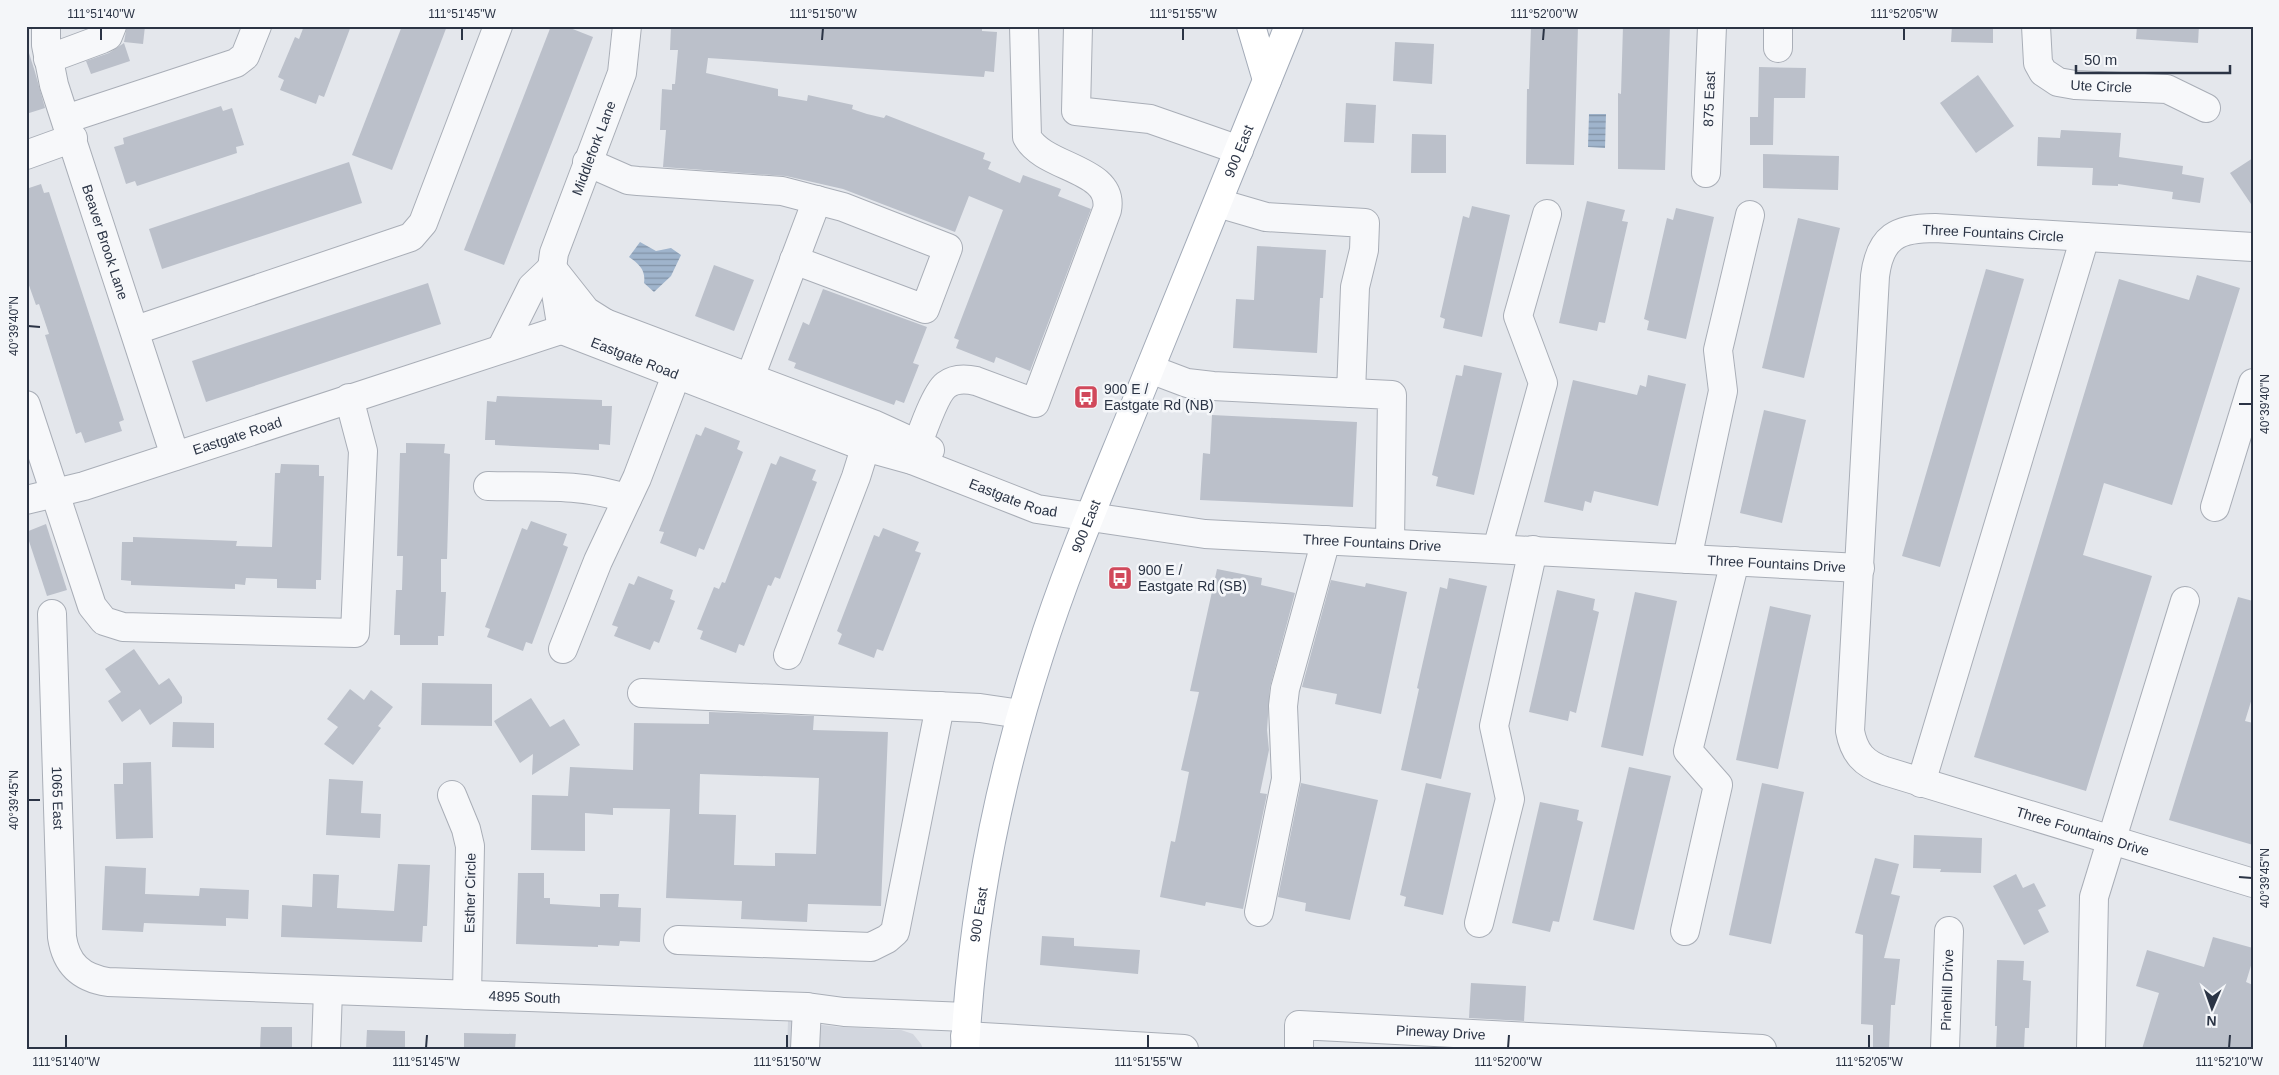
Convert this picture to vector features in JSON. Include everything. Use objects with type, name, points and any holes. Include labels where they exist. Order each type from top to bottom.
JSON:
[{"type":"main road","points":[[1251,26],[1267,80]]},
{"type":"main road","name":"900 East","points":[[965,1034],[975,932],[986,862],[1021,714],[1040,654],[1091,516],[1289,26]]},
{"type":"street","name":"Beaver Brook Lane","points":[[46,26],[48,59],[175,456]]},
{"type":"street","points":[[48,59],[102,40],[108,36],[112,26]]},
{"type":"street","points":[[26,155],[70,129],[236,63],[245,56],[257,26]]},
{"type":"street","points":[[136,330],[411,238],[423,223],[498,26]]},
{"type":"street","name":"Middlefork Lane","points":[[562,330],[552,268],[554,253],[586,162],[622,73],[627,26]]},
{"type":"street","points":[[914,453],[941,390],[954,381],[969,379],[1035,404],[1107,210],[1107,196],[1100,183],[1037,150],[1027,137],[1024,26]]},
{"type":"street","points":[[1078,26],[1076,111],[1150,119],[1239,150]]},
{"type":"street","name":"875 East","points":[[1706,172],[1712,26]]},
{"type":"street","name":"Ute Circle","points":[[2036,26],[2038,63],[2044,72],[2058,82],[2075,85],[2168,89],[2206,108]]},
{"type":"street","points":[[586,162],[628,180],[782,191],[843,206],[948,248],[925,309],[794,260]]},
{"type":"street","points":[[746,389],[817,200]]},
{"type":"street","points":[[1218,203],[1266,216],[1365,223],[1364,250],[1355,288],[1352,393]]},
{"type":"street","points":[[1497,549],[1543,383],[1518,316],[1548,214]]},
{"type":"street","points":[[1687,558],[1723,391],[1718,350],[1750,215]]},
{"type":"street","name":"Three Fountains Circle","points":[[1860,568],[1875,276],[1880,252],[1886,242],[1904,231],[1924,228],[2253,247]]},
{"type":"street","points":[[1921,783],[2085,237]]},
{"type":"street","points":[[501,349],[532,287],[552,268]]},
{"type":"street","name":"Eastgate Road","points":[[552,268],[586,311],[681,364]]},
{"type":"street","name":"Eastgate Road","points":[[26,500],[84,486],[582,322],[605,323]]},
{"type":"street","name":"Eastgate Road","points":[[562,330],[681,364],[914,453],[1037,508],[1091,516]]},
{"type":"street","points":[[562,649],[598,561],[627,499],[681,364]]},
{"type":"street","points":[[1150,369],[1188,383],[1212,386],[1392,395],[1390,543]]},
{"type":"street","points":[[2215,507],[2253,382]]},
{"type":"street","points":[[26,405],[92,606],[104,621],[123,627],[355,633],[363,451],[349,398]]},
{"type":"street","points":[[788,655],[869,436]]},
{"type":"street","points":[[488,486],[589,489],[608,492],[627,499]]},
{"type":"street","name":"Three Fountains Drive","points":[[1091,516],[1205,534],[1860,568],[1850,731],[1859,756],[1873,767],[1921,783],[2253,883]]},
{"type":"street","points":[[1259,912],[1286,780],[1283,706],[1285,689],[1326,540]]},
{"type":"street","points":[[1479,923],[1510,798],[1494,726],[1533,550]]},
{"type":"street","points":[[1685,932],[1718,785],[1688,750],[1734,561]]},
{"type":"street","points":[[2091,1049],[2094,897],[2185,601]]},
{"type":"street","name":"1065 East","points":[[52,614],[62,936],[68,958],[73,966],[83,975]]},
{"type":"street","points":[[642,693],[980,708],[1021,714]]},
{"type":"street","points":[[678,940],[872,947],[895,932],[940,706]]},
{"type":"street","name":"Esther Circle","points":[[452,795],[466,829],[470,846],[467,995]]},
{"type":"street","name":"Pinehill Drive","points":[[1945,1049],[1949,932]]},
{"type":"street","name":"4895 South","points":[[83,975],[95,980],[108,982],[807,1007],[965,1034],[1184,1049]]},
{"type":"street","points":[[326,1049],[328,990]]},
{"type":"street","points":[[805,1049],[807,1007]]},
{"type":"street","name":"Pineway Drive","points":[[1299,1037],[1762,1049]]},
{"type":"shaded area","points":[[788,1021],[840,1027],[901,1030],[913,1034],[923,1049],[787,1049]]},
{"type":"water","points":[[1589,114],[1606,114],[1605,148],[1588,147]]},
{"type":"water","points":[[640,242],[656,251],[671,248],[681,255],[671,276],[654,292],[644,283],[644,274],[641,268],[629,257]]},
{"type":"building","points":[[127,26],[145,26],[143,44],[124,42]]},
{"type":"building","points":[[304,26],[351,26],[324,97],[319,95],[316,104],[280,90],[284,80],[278,77],[295,37],[299,39]]},
{"type":"building","points":[[402,26],[447,26],[392,170],[352,155]]},
{"type":"building","points":[[551,26],[565,26],[593,37],[504,265],[464,250]]},
{"type":"building","points":[[671,26],[982,26],[982,31],[997,32],[994,72],[985,71],[984,77],[708,58],[706,73],[778,89],[778,96],[807,101],[808,95],[853,105],[852,109],[867,114],[884,118],[886,115],[985,153],[983,159],[991,162],[988,169],[1020,183],[1023,175],[1061,189],[1058,196],[1091,209],[1030,371],[996,357],[994,363],[956,348],[959,340],[954,338],[1003,210],[969,196],[955,232],[843,189],[786,176],[663,167],[666,130],[660,130],[662,89],[672,90],[672,84],[675,84],[678,50],[670,50]]},
{"type":"building","points":[[1531,26],[1578,26],[1574,165],[1526,164],[1527,89],[1529,89]]},
{"type":"building","points":[[1623,26],[1670,26],[1665,170],[1618,169],[1618,93],[1621,94]]},
{"type":"building","points":[[1952,26],[1993,26],[1993,43],[1951,42]]},
{"type":"building","points":[[2137,26],[2199,26],[2198,43],[2136,39]]},
{"type":"building","points":[[1395,42],[1434,44],[1432,84],[1393,81]]},
{"type":"building","points":[[124,43],[130,61],[91,74],[86,61],[109,53]]},
{"type":"building","points":[[26,53],[29,53],[45,108],[26,114]]},
{"type":"building","points":[[1759,67],[1806,68],[1805,98],[1774,98],[1773,145],[1750,145],[1750,117],[1758,117]]},
{"type":"building","points":[[1978,75],[2014,126],[1976,153],[1940,103]]},
{"type":"building","points":[[1346,103],[1376,105],[1374,143],[1344,142]]},
{"type":"building","points":[[221,106],[223,111],[232,108],[244,145],[236,147],[237,153],[137,186],[135,181],[126,184],[114,147],[124,144],[123,138]]},
{"type":"building","points":[[2061,130],[2121,133],[2119,157],[2183,166],[2182,174],[2204,178],[2200,203],[2172,199],[2173,192],[2118,184],[2118,186],[2092,185],[2093,168],[2037,166],[2038,137],[2060,138]]},
{"type":"building","points":[[1412,134],[1446,135],[1446,173],[1411,173]]},
{"type":"building","points":[[1763,154],[1839,156],[1838,190],[1763,188]]},
{"type":"building","points":[[2253,158],[2253,207],[2230,173]]},
{"type":"building","points":[[349,162],[362,203],[162,269],[149,229]]},
{"type":"building","points":[[41,184],[44,193],[49,192],[124,420],[119,422],[122,431],[85,443],[81,432],[76,434],[45,335],[49,334],[39,304],[36,305],[26,277],[26,189]]},
{"type":"building","points":[[1587,201],[1625,210],[1622,221],[1628,222],[1605,323],[1599,322],[1597,331],[1559,323]]},
{"type":"building","points":[[1472,206],[1510,215],[1482,337],[1443,328],[1445,319],[1440,317],[1463,216],[1469,218]]},
{"type":"building","points":[[1676,208],[1714,217],[1686,339],[1647,330],[1649,321],[1644,319],[1667,218],[1673,220]]},
{"type":"building","points":[[1798,218],[1840,228],[1804,378],[1762,368]]},
{"type":"building","points":[[1257,246],[1326,250],[1323,298],[1320,298],[1317,353],[1233,348],[1236,299],[1254,300]]},
{"type":"building","points":[[714,265],[754,280],[734,331],[695,316]]},
{"type":"building","points":[[1986,269],[2024,279],[1940,567],[1902,556]]},
{"type":"building","points":[[2197,275],[2240,288],[2172,505],[2104,483],[2083,555],[2152,576],[2086,791],[1974,757],[2119,279],[2189,300]]},
{"type":"building","points":[[428,283],[441,324],[206,402],[192,361]]},
{"type":"building","points":[[823,289],[927,327],[913,363],[919,365],[904,403],[896,400],[894,405],[794,368],[796,363],[788,360],[803,322],[809,325]]},
{"type":"building","points":[[1464,365],[1502,373],[1474,495],[1436,486],[1438,477],[1432,475],[1456,375],[1462,376]]},
{"type":"building","points":[[1648,375],[1686,384],[1658,506],[1594,491],[1591,503],[1585,501],[1583,511],[1544,502],[1573,380],[1637,395],[1640,385],[1646,387]]},
{"type":"building","points":[[497,396],[602,400],[602,406],[612,406],[610,445],[599,444],[599,450],[495,445],[495,440],[485,440],[487,401],[496,402]]},
{"type":"building","points":[[1764,410],[1806,420],[1782,523],[1740,513]]},
{"type":"building","points":[[1212,415],[1357,422],[1353,507],[1200,500],[1203,453],[1210,454]]},
{"type":"building","points":[[705,427],[740,441],[737,449],[743,452],[704,550],[699,548],[696,557],[660,543],[664,532],[659,531],[696,434],[701,436]]},
{"type":"building","points":[[406,443],[445,444],[444,453],[450,454],[447,559],[441,559],[441,592],[446,592],[444,636],[438,636],[438,645],[400,645],[400,635],[394,635],[396,590],[402,590],[403,556],[397,556],[400,453],[406,453]]},
{"type":"building","points":[[780,456],[816,470],[812,480],[817,482],[780,579],[775,577],[771,586],[768,585],[744,646],[739,644],[736,653],[700,639],[703,631],[697,629],[714,587],[719,589],[722,582],[725,583],[771,463],[776,465]]},
{"type":"building","points":[[281,464],[319,465],[319,476],[324,476],[321,580],[316,580],[316,589],[277,588],[277,579],[246,578],[245,585],[235,584],[235,589],[131,585],[131,581],[121,580],[122,542],[133,542],[133,537],[237,541],[236,546],[272,547],[275,473],[280,473]]},
{"type":"building","points":[[531,521],[567,534],[563,545],[568,547],[532,644],[526,642],[523,651],[487,637],[490,629],[485,627],[522,528],[527,530]]},
{"type":"building","points":[[46,524],[67,590],[47,596],[26,532]]},
{"type":"building","points":[[883,528],[919,542],[915,551],[921,553],[883,651],[877,649],[874,658],[838,644],[842,634],[837,631],[874,535],[879,537]]},
{"type":"building","points":[[1217,569],[1262,578],[1261,585],[1295,593],[1270,687],[1267,730],[1269,750],[1260,793],[1267,794],[1243,909],[1206,902],[1205,906],[1160,897],[1171,841],[1175,842],[1189,772],[1181,770],[1199,692],[1190,691]]},
{"type":"building","points":[[638,576],[673,590],[670,599],[675,601],[659,643],[654,641],[650,650],[614,636],[618,627],[612,625],[629,583],[634,585]]},
{"type":"building","points":[[1449,578],[1487,586],[1441,779],[1401,770],[1440,587],[1447,589]]},
{"type":"building","points":[[1331,580],[1365,587],[1366,583],[1407,592],[1381,714],[1335,704],[1337,694],[1302,687]]},
{"type":"building","points":[[1557,590],[1595,599],[1593,610],[1599,612],[1576,713],[1570,711],[1568,721],[1529,712]]},
{"type":"building","points":[[1635,592],[1677,601],[1643,756],[1601,747]]},
{"type":"building","points":[[2238,597],[2253,601],[2253,695],[2245,721],[2253,723],[2253,845],[2169,820]]},
{"type":"building","points":[[1770,606],[1811,615],[1778,769],[1736,760]]},
{"type":"building","points":[[134,649],[159,685],[169,678],[182,697],[182,703],[150,725],[140,709],[122,722],[108,701],[121,692],[105,669]]},
{"type":"building","points":[[422,683],[492,684],[492,726],[421,725]]},
{"type":"building","points":[[350,689],[364,700],[371,690],[393,707],[378,726],[381,728],[353,765],[324,744],[338,727],[327,719]]},
{"type":"building","points":[[531,698],[550,727],[564,719],[580,745],[532,775],[533,754],[520,763],[494,721]]},
{"type":"building","points":[[709,712],[814,716],[813,730],[888,732],[881,906],[808,904],[807,922],[741,919],[742,901],[666,898],[670,809],[613,808],[613,815],[585,813],[585,851],[531,850],[532,795],[568,796],[570,767],[633,770],[634,723],[709,724]],"holes":[[[700,774],[819,778],[816,854],[775,853],[775,866],[734,865],[736,815],[699,814]]]},
{"type":"building","points":[[173,722],[214,723],[214,748],[172,747]]},
{"type":"building","points":[[151,762],[153,838],[116,839],[114,784],[123,784],[123,763]]},
{"type":"building","points":[[1629,767],[1671,776],[1634,930],[1593,920]]},
{"type":"building","points":[[329,779],[363,781],[361,813],[381,814],[380,838],[326,835]]},
{"type":"building","points":[[1301,783],[1378,800],[1350,920],[1305,911],[1306,903],[1278,897]]},
{"type":"building","points":[[1426,783],[1471,793],[1443,915],[1404,906],[1406,897],[1400,895]]},
{"type":"building","points":[[1762,783],[1804,792],[1771,944],[1729,935]]},
{"type":"building","points":[[1540,802],[1579,810],[1577,820],[1583,822],[1559,922],[1553,921],[1550,932],[1512,923]]},
{"type":"building","points":[[1914,835],[1982,838],[1981,873],[1940,872],[1941,869],[1913,868]]},
{"type":"building","points":[[1875,858],[1899,864],[1891,894],[1900,896],[1884,958],[1900,959],[1895,1005],[1891,1005],[1889,1049],[1873,1049],[1873,1025],[1861,1024],[1863,935],[1855,933]]},
{"type":"building","points":[[398,864],[430,865],[427,926],[423,926],[422,942],[281,937],[282,905],[312,907],[313,874],[339,875],[337,908],[394,911]]},
{"type":"building","points":[[105,866],[146,868],[145,894],[199,896],[200,888],[249,890],[248,919],[226,918],[226,926],[144,923],[143,932],[102,930]]},
{"type":"building","points":[[518,873],[544,873],[544,898],[550,898],[550,904],[600,907],[600,894],[619,894],[618,907],[641,908],[640,942],[620,941],[619,946],[598,945],[598,947],[516,944]]},
{"type":"building","points":[[2016,874],[2023,888],[2034,883],[2046,906],[2038,910],[2049,932],[2024,945],[1993,886]]},
{"type":"building","points":[[1042,936],[1074,938],[1074,946],[1140,950],[1138,974],[1040,965]]},
{"type":"building","points":[[2213,937],[2253,948],[2253,959],[2246,982],[2253,985],[2253,1049],[2142,1049],[2159,993],[2136,986],[2147,950],[2204,967]]},
{"type":"building","points":[[1997,960],[2024,961],[2023,980],[2031,981],[2029,1028],[2025,1028],[2024,1049],[1996,1049]]},
{"type":"building","points":[[1471,983],[1526,986],[1524,1021],[1469,1018]]},
{"type":"building","points":[[261,1027],[292,1027],[292,1049],[260,1049]]},
{"type":"building","points":[[367,1030],[405,1031],[405,1049],[366,1049]]},
{"type":"building","points":[[464,1033],[516,1034],[515,1049],[464,1049]]},
{"type":"place","name":"900 E / Eastgate Rd (NB)","points":[[1086,397]]},
{"type":"place","name":"900 E / Eastgate Rd (SB)","points":[[1120,578]]}]
